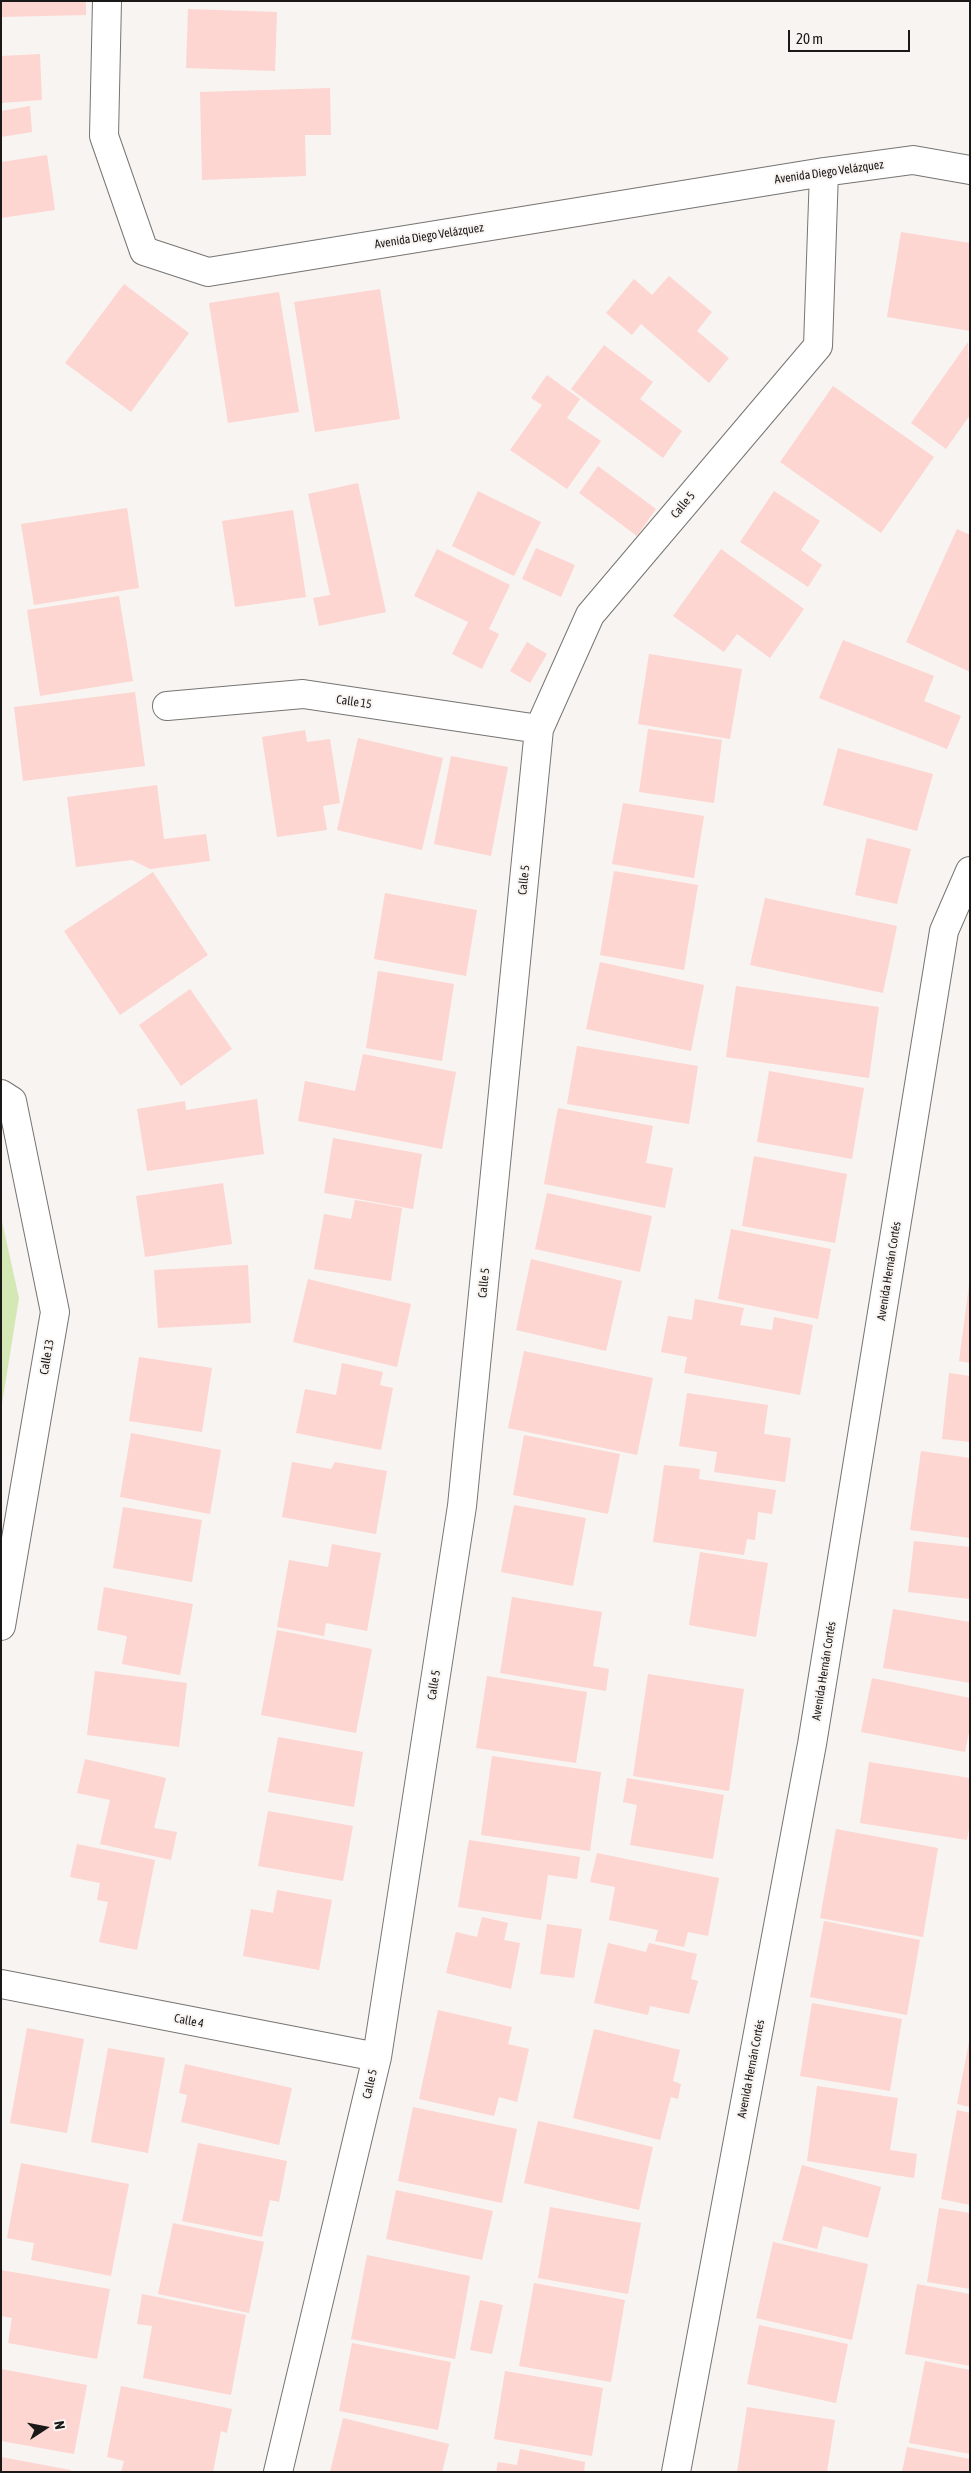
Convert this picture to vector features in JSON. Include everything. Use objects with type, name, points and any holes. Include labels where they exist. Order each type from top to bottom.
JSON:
[{"type":"street","name":"Avenida Diego Velázquez","points":[[107,1],[104,136],[144,251],[208,272],[824,172],[913,160],[970,170]]},
{"type":"street","name":"Calle 5","points":[[278,2472],[377,2057],[462,1506],[539,729],[590,615],[818,346],[824,172]]},
{"type":"street","name":"Calle 15","points":[[167,706],[303,694],[539,729]]},
{"type":"street","name":"Avenida Hernán Cortés","points":[[676,2472],[812,1744],[944,931],[970,871]]},
{"type":"street","name":"Calle 13","points":[[1,1094],[12,1101],[55,1312],[1,1626]]},
{"type":"street","name":"Calle 4","points":[[1,1984],[377,2057]]},
{"type":"green space","points":[[1,1217],[19,1298],[1,1410]]},
{"type":"building","points":[[1,1],[86,1],[86,15],[1,17]]},
{"type":"building","points":[[188,9],[277,12],[275,71],[186,68]]},
{"type":"building","points":[[40,54],[42,100],[1,103],[1,56]]},
{"type":"building","points":[[330,88],[331,135],[305,135],[306,176],[202,180],[200,92]]},
{"type":"building","points":[[30,106],[32,132],[1,137],[1,111]]},
{"type":"building","points":[[47,155],[55,210],[1,218],[1,162]]},
{"type":"building","points":[[901,232],[970,243],[970,331],[887,317]]},
{"type":"building","points":[[669,276],[712,312],[697,331],[729,358],[709,383],[641,324],[632,335],[606,313],[634,279],[652,295]]},
{"type":"building","points":[[124,284],[189,333],[131,412],[65,363]]},
{"type":"building","points":[[380,289],[400,419],[315,432],[294,302]]},
{"type":"building","points":[[279,292],[299,412],[228,423],[209,303]]},
{"type":"building","points":[[968,342],[970,415],[946,449],[911,423]]},
{"type":"building","points":[[604,345],[653,382],[640,399],[682,431],[663,458],[571,389]]},
{"type":"building","points":[[547,375],[580,399],[567,418],[601,441],[567,489],[510,450],[542,405],[531,398]]},
{"type":"building","points":[[833,386],[934,457],[881,533],[780,462]]},
{"type":"building","points":[[598,466],[656,509],[637,536],[579,493]]},
{"type":"building","points":[[358,483],[386,612],[319,626],[313,598],[330,595],[308,494]]},
{"type":"building","points":[[478,491],[541,522],[514,576],[452,546]]},
{"type":"building","points":[[774,491],[820,521],[801,550],[822,565],[808,587],[740,542]]},
{"type":"building","points":[[127,508],[139,588],[34,605],[21,524]]},
{"type":"building","points":[[293,510],[306,597],[235,607],[222,521]]},
{"type":"building","points":[[957,529],[970,535],[970,672],[906,642]]},
{"type":"building","points":[[536,548],[575,565],[561,597],[522,579]]},
{"type":"building","points":[[437,549],[510,585],[489,629],[499,634],[482,669],[452,654],[468,622],[414,596]]},
{"type":"building","points":[[721,549],[804,609],[770,658],[737,634],[724,652],[673,616]]},
{"type":"building","points":[[119,596],[133,681],[40,696],[27,610]]},
{"type":"building","points":[[843,640],[934,676],[924,701],[961,716],[947,749],[819,698]]},
{"type":"building","points":[[527,642],[547,654],[530,683],[510,671]]},
{"type":"building","points":[[649,654],[742,669],[730,739],[638,724]]},
{"type":"building","points":[[135,692],[145,766],[23,781],[14,707]]},
{"type":"building","points":[[648,729],[722,740],[714,803],[639,792]]},
{"type":"building","points":[[305,730],[307,742],[330,739],[340,803],[323,806],[327,830],[277,837],[262,737]]},
{"type":"building","points":[[358,738],[443,758],[422,850],[337,830]]},
{"type":"building","points":[[838,748],[933,774],[917,831],[823,805]]},
{"type":"building","points":[[451,756],[508,767],[491,856],[434,844]]},
{"type":"building","points":[[157,785],[164,839],[206,834],[210,861],[150,869],[132,860],[76,867],[67,797]]},
{"type":"building","points":[[623,803],[704,816],[694,878],[612,864]]},
{"type":"building","points":[[867,838],[911,849],[897,904],[855,895]]},
{"type":"building","points":[[614,871],[698,885],[684,970],[600,955]]},
{"type":"building","points":[[153,872],[208,955],[120,1015],[64,931]]},
{"type":"building","points":[[385,893],[477,910],[466,976],[374,959]]},
{"type":"building","points":[[765,898],[897,926],[883,993],[750,965]]},
{"type":"building","points":[[600,962],[704,985],[691,1051],[586,1029]]},
{"type":"building","points":[[378,971],[454,984],[442,1061],[366,1048]]},
{"type":"building","points":[[736,986],[879,1007],[869,1078],[726,1057]]},
{"type":"building","points":[[190,989],[232,1049],[181,1086],[139,1025]]},
{"type":"building","points":[[577,1046],[698,1066],[689,1124],[567,1104]]},
{"type":"building","points":[[363,1054],[456,1072],[442,1149],[298,1121],[305,1081],[355,1091]]},
{"type":"building","points":[[769,1071],[864,1088],[852,1159],[757,1142]]},
{"type":"building","points":[[257,1099],[264,1154],[147,1171],[137,1109],[185,1101],[186,1110]]},
{"type":"building","points":[[558,1108],[653,1126],[646,1163],[673,1168],[665,1208],[544,1184]]},
{"type":"building","points":[[333,1138],[422,1154],[413,1209],[324,1193]]},
{"type":"building","points":[[754,1156],[847,1174],[835,1243],[742,1226]]},
{"type":"building","points":[[223,1183],[232,1244],[145,1257],[136,1196]]},
{"type":"building","points":[[547,1193],[652,1216],[640,1272],[535,1249]]},
{"type":"building","points":[[355,1200],[402,1208],[391,1281],[314,1269],[324,1214],[351,1219]]},
{"type":"building","points":[[731,1229],[831,1249],[818,1319],[718,1299]]},
{"type":"building","points":[[531,1259],[622,1281],[606,1351],[516,1330]]},
{"type":"building","points":[[248,1265],[251,1323],[158,1328],[154,1270]]},
{"type":"building","points":[[308,1279],[411,1304],[397,1367],[293,1342]]},
{"type":"building","points":[[970,1285],[970,1363],[959,1361]]},
{"type":"building","points":[[695,1299],[744,1308],[740,1325],[772,1330],[774,1317],[813,1325],[800,1395],[684,1373],[687,1357],[661,1352],[668,1316],[692,1320]]},
{"type":"building","points":[[524,1351],[653,1378],[637,1455],[508,1428]]},
{"type":"building","points":[[139,1357],[212,1368],[202,1432],[129,1421]]},
{"type":"building","points":[[342,1363],[383,1372],[380,1385],[393,1388],[381,1450],[296,1433],[305,1389],[336,1395]]},
{"type":"building","points":[[949,1373],[970,1376],[970,1442],[942,1439]]},
{"type":"building","points":[[687,1393],[768,1405],[764,1434],[791,1438],[785,1482],[714,1472],[717,1452],[679,1446]]},
{"type":"building","points":[[131,1433],[221,1450],[210,1514],[120,1497]]},
{"type":"building","points":[[524,1435],[620,1454],[608,1514],[513,1495]]},
{"type":"building","points":[[921,1451],[970,1458],[970,1538],[910,1530]]},
{"type":"building","points":[[292,1462],[331,1469],[335,1462],[387,1471],[376,1534],[282,1517]]},
{"type":"building","points":[[664,1465],[700,1469],[699,1479],[776,1490],[772,1514],[758,1512],[755,1540],[747,1539],[744,1555],[653,1542]]},
{"type":"building","points":[[514,1505],[586,1518],[573,1586],[501,1572]]},
{"type":"building","points":[[123,1507],[202,1520],[192,1582],[113,1568]]},
{"type":"building","points":[[914,1541],[970,1547],[970,1599],[908,1592]]},
{"type":"building","points":[[332,1544],[381,1553],[367,1631],[326,1623],[324,1636],[277,1627],[289,1560],[328,1567]]},
{"type":"building","points":[[700,1552],[768,1563],[756,1637],[689,1625]]},
{"type":"building","points":[[104,1587],[193,1604],[180,1675],[122,1664],[127,1636],[97,1630]]},
{"type":"building","points":[[512,1597],[602,1612],[593,1666],[609,1669],[606,1691],[500,1673]]},
{"type":"building","points":[[893,1609],[970,1622],[970,1683],[883,1668]]},
{"type":"building","points":[[277,1630],[372,1649],[356,1733],[261,1715]]},
{"type":"building","points":[[95,1671],[187,1683],[179,1747],[87,1735]]},
{"type":"building","points":[[648,1674],[744,1689],[729,1791],[633,1776]]},
{"type":"building","points":[[487,1676],[587,1692],[576,1763],[476,1748]]},
{"type":"building","points":[[872,1678],[970,1698],[970,1727],[965,1752],[861,1732]]},
{"type":"building","points":[[278,1737],[363,1752],[354,1807],[268,1792]]},
{"type":"building","points":[[492,1756],[601,1772],[590,1851],[481,1835]]},
{"type":"building","points":[[85,1759],[166,1778],[154,1828],[177,1832],[171,1860],[100,1844],[110,1800],[77,1793]]},
{"type":"building","points":[[869,1762],[970,1778],[970,1823],[967,1840],[860,1823]]},
{"type":"building","points":[[627,1778],[724,1795],[713,1859],[630,1845],[637,1805],[623,1802]]},
{"type":"building","points":[[268,1811],[353,1826],[343,1881],[258,1866]]},
{"type":"building","points":[[836,1829],[938,1848],[923,1937],[820,1918]]},
{"type":"building","points":[[469,1840],[580,1857],[577,1879],[548,1875],[541,1920],[458,1907]]},
{"type":"building","points":[[77,1844],[155,1860],[137,1950],[99,1942],[108,1902],[97,1900],[100,1883],[70,1877]]},
{"type":"building","points":[[597,1853],[719,1878],[708,1936],[688,1932],[684,1947],[655,1941],[658,1930],[609,1920],[615,1887],[590,1882]]},
{"type":"building","points":[[277,1890],[332,1900],[319,1970],[243,1956],[251,1909],[273,1913]]},
{"type":"building","points":[[482,1917],[508,1923],[504,1940],[520,1943],[511,1989],[446,1973],[456,1932],[477,1937]]},
{"type":"building","points":[[824,1921],[920,1940],[907,2015],[810,1997]]},
{"type":"building","points":[[547,1924],[582,1929],[574,1978],[540,1974]]},
{"type":"building","points":[[608,1943],[646,1952],[649,1943],[697,1954],[691,1979],[698,1981],[689,2014],[650,2006],[648,2015],[594,2003]]},
{"type":"building","points":[[812,2003],[902,2019],[890,2091],[800,2076]]},
{"type":"building","points":[[438,2010],[512,2027],[508,2044],[529,2049],[517,2102],[499,2097],[494,2116],[419,2099]]},
{"type":"building","points":[[27,2028],[84,2039],[67,2133],[10,2123]]},
{"type":"building","points":[[594,2029],[680,2050],[673,2081],[681,2084],[678,2099],[671,2097],[660,2140],[573,2118]]},
{"type":"building","points":[[970,2042],[970,2107],[957,2104]]},
{"type":"building","points":[[108,2048],[165,2058],[148,2153],[91,2142]]},
{"type":"building","points":[[185,2064],[292,2088],[279,2145],[181,2122],[187,2095],[179,2093]]},
{"type":"building","points":[[817,2086],[898,2098],[890,2150],[917,2154],[914,2178],[807,2161]]},
{"type":"building","points":[[413,2107],[517,2129],[502,2203],[398,2181]]},
{"type":"building","points":[[957,2110],[970,2113],[970,2205],[941,2199]]},
{"type":"building","points":[[538,2121],[653,2147],[639,2210],[524,2183]]},
{"type":"building","points":[[198,2143],[287,2161],[279,2202],[270,2200],[262,2237],[182,2221]]},
{"type":"building","points":[[21,2163],[129,2184],[111,2276],[31,2260],[34,2243],[7,2238]]},
{"type":"building","points":[[802,2165],[881,2187],[868,2238],[823,2226],[817,2249],[782,2240]]},
{"type":"building","points":[[396,2190],[493,2211],[482,2260],[386,2239]]},
{"type":"building","points":[[550,2207],[641,2223],[628,2294],[538,2278]]},
{"type":"building","points":[[939,2208],[970,2213],[970,2289],[927,2282]]},
{"type":"building","points":[[173,2223],[264,2242],[249,2313],[158,2294]]},
{"type":"building","points":[[773,2242],[868,2264],[852,2340],[756,2318]]},
{"type":"building","points":[[367,2255],[470,2276],[455,2359],[351,2339]]},
{"type":"building","points":[[1,2270],[110,2289],[97,2359],[8,2343],[12,2318],[1,2316]]},
{"type":"building","points":[[534,2283],[625,2300],[611,2382],[519,2366]]},
{"type":"building","points":[[917,2284],[970,2294],[970,2366],[905,2354]]},
{"type":"building","points":[[142,2294],[246,2315],[231,2395],[143,2378],[152,2326],[137,2324]]},
{"type":"building","points":[[480,2300],[503,2305],[492,2354],[470,2350]]},
{"type":"building","points":[[759,2325],[848,2344],[836,2403],[747,2384]]},
{"type":"building","points":[[352,2343],[451,2362],[438,2430],[339,2411]]},
{"type":"building","points":[[925,2361],[970,2370],[970,2454],[909,2443]]},
{"type":"building","points":[[1,2369],[87,2385],[74,2454],[1,2441]]},
{"type":"building","points":[[505,2371],[603,2388],[592,2456],[494,2439]]},
{"type":"building","points":[[121,2386],[232,2409],[227,2433],[221,2431],[213,2472],[121,2472],[124,2461],[107,2457]]},
{"type":"building","points":[[747,2407],[835,2420],[827,2472],[737,2472]]},
{"type":"building","points":[[343,2418],[449,2444],[442,2472],[330,2472]]},
{"type":"building","points":[[907,2447],[970,2459],[970,2472],[902,2472]]},
{"type":"building","points":[[520,2449],[585,2462],[584,2472],[496,2472],[498,2462],[517,2465]]},
{"type":"building","points":[[1,2457],[71,2470],[70,2472],[1,2472]]}]
